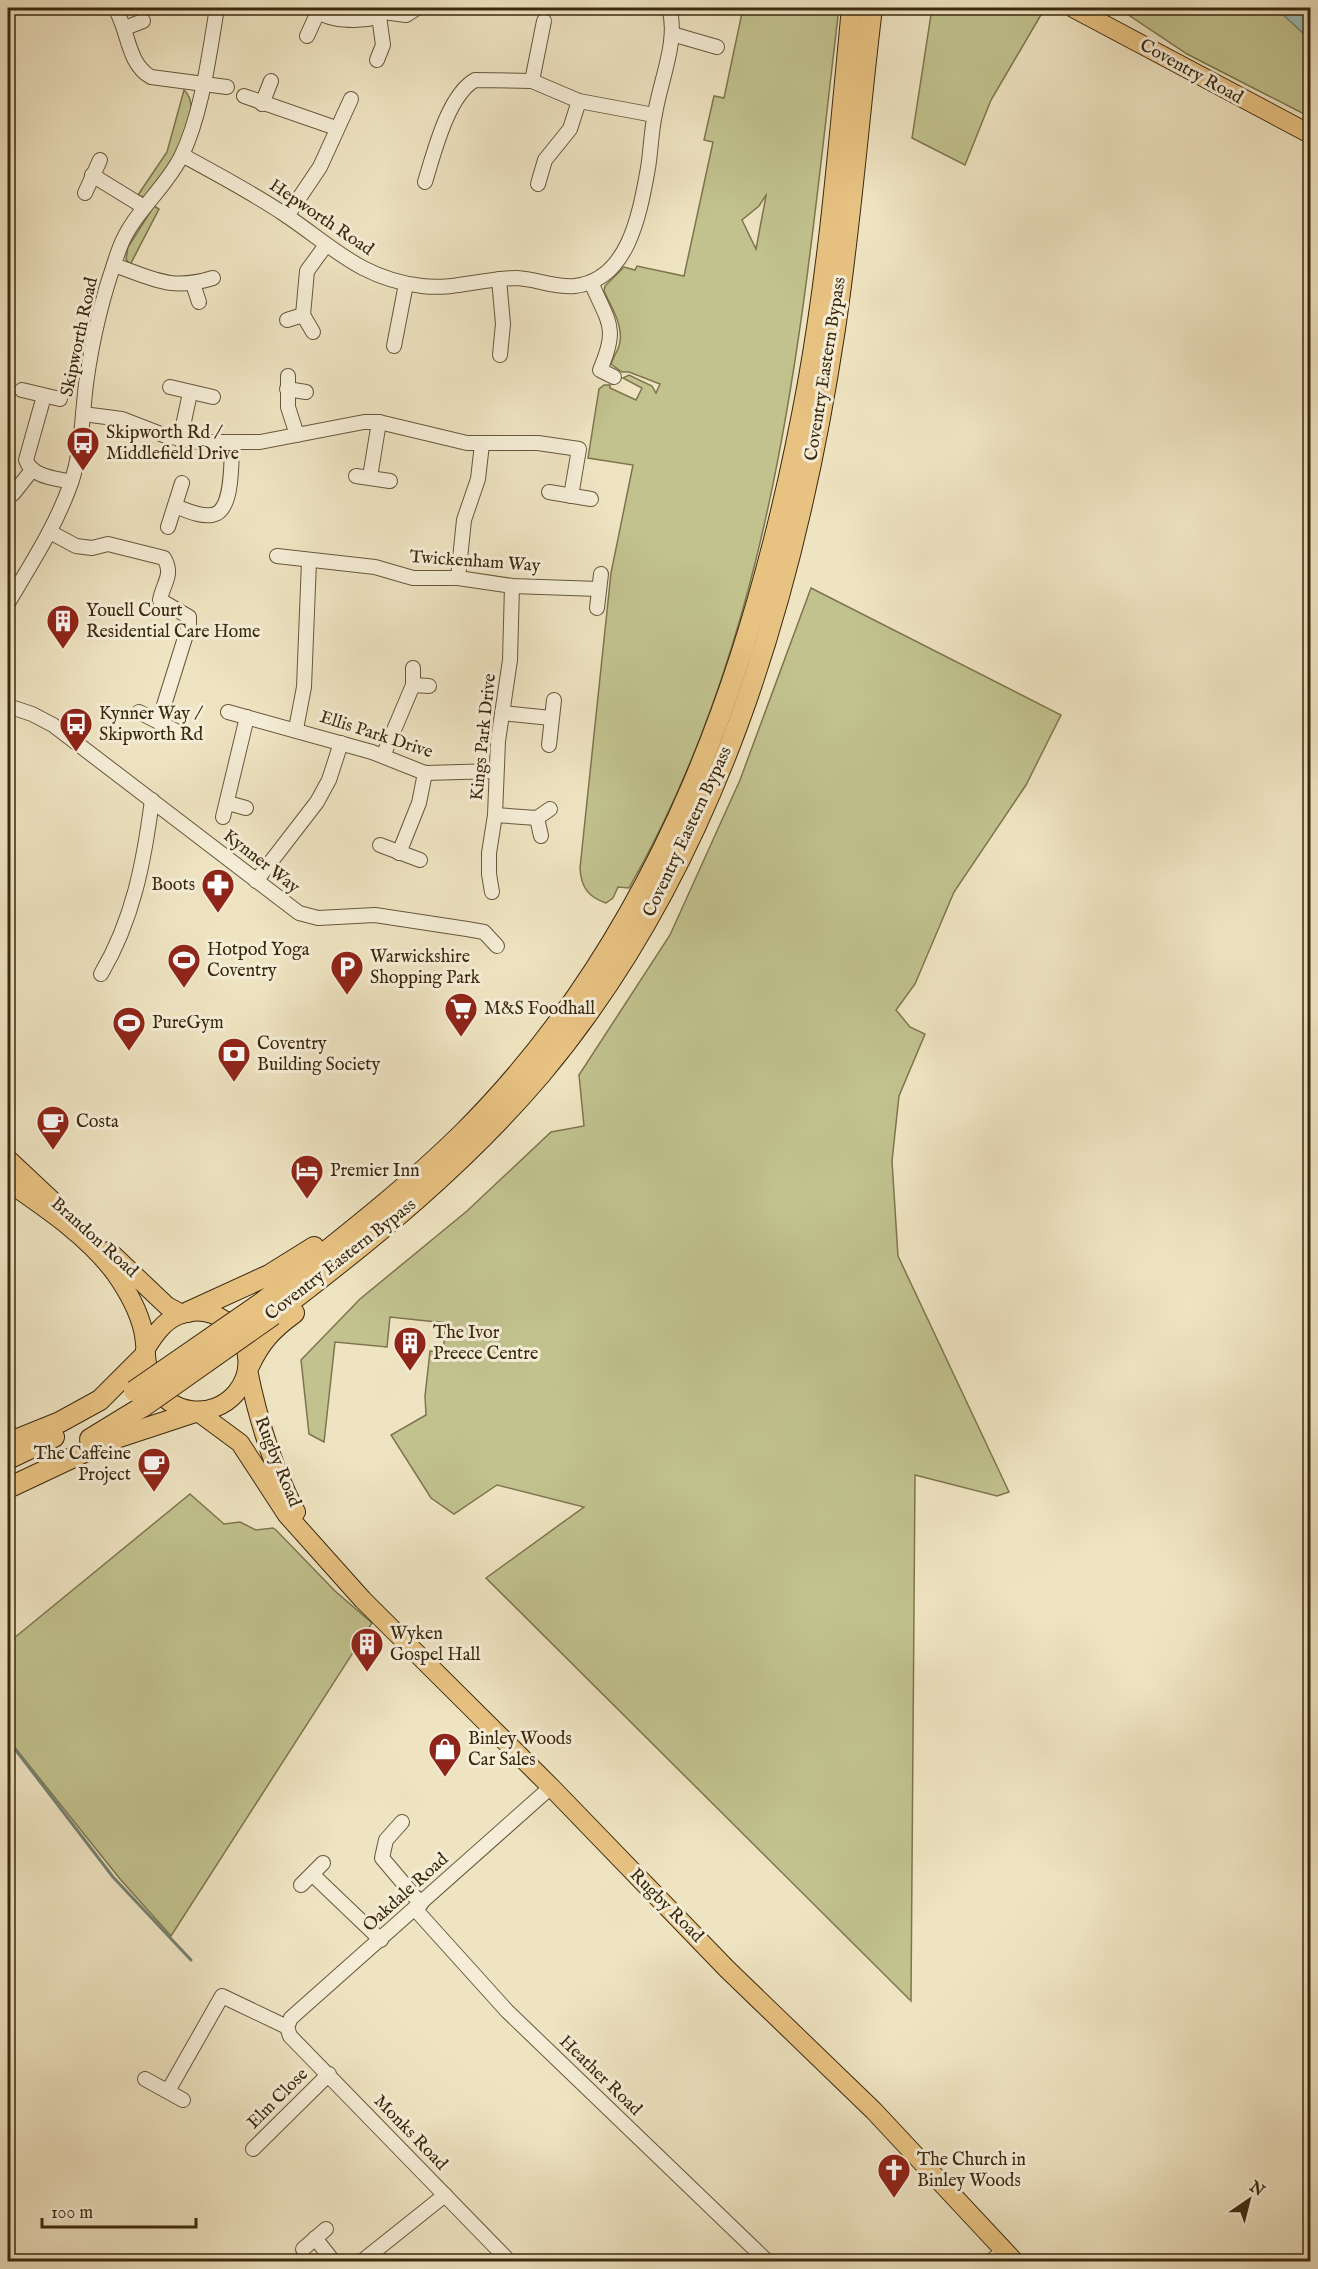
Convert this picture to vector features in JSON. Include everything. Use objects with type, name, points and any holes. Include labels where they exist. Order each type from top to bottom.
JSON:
[{"type":"highway","name":"Coventry Eastern Bypass","points":[[269,1308],[463,1133],[509,1082],[591,974],[648,879],[686,804],[717,729],[744,646],[788,483],[816,325],[852,8]]},
{"type":"highway","name":"Coventry Eastern Bypass","points":[[8,1479],[97,1435],[139,1398],[405,1211],[477,1143],[540,1075],[574,1031],[634,943],[670,878],[717,778],[758,669],[794,541],[836,325],[872,8]]},
{"type":"highway","points":[[249,1368],[260,1342],[273,1328],[351,1273],[414,1220],[485,1152],[548,1082],[588,1030],[630,967],[678,887],[699,843],[717,778]]},
{"type":"highway","points":[[185,1313],[269,1275],[327,1239],[431,1149],[499,1078],[582,971],[686,804]]},
{"type":"highway","points":[[8,1443],[60,1422],[100,1400],[145,1353]]},
{"type":"highway","name":"Coventry Eastern Bypass","points":[[8,1459],[91,1417],[139,1398]]},
{"type":"highway","points":[[8,1488],[110,1440],[196,1412]]},
{"type":"main road","name":"Coventry Road","points":[[1073,8],[1311,134]]},
{"type":"main road","name":"Brandon Road","points":[[8,1159],[167,1306],[185,1313]]},
{"type":"main road","name":"Brandon Road","points":[[8,1186],[15,1187],[63,1222],[114,1272],[132,1300],[143,1329],[145,1353]]},
{"type":"main road","points":[[185,1313],[212,1314],[235,1329],[244,1342],[249,1368],[235,1394],[221,1405],[196,1412],[167,1400],[154,1385],[145,1353],[164,1325],[185,1313]]},
{"type":"main road","name":"Rugby Road","points":[[249,1368],[256,1414],[272,1461],[317,1550]]},
{"type":"main road","name":"Rugby Road","points":[[196,1412],[240,1443],[287,1515],[385,1623],[551,1787],[727,1969],[874,2111],[1010,2256]]},
{"type":"street","name":"Skipworth Road","points":[[8,603],[50,532],[71,482],[80,445],[93,346],[114,265],[120,246],[144,207],[172,172],[182,155],[192,127],[218,8]]},
{"type":"street","points":[[307,36],[316,10],[334,18],[354,20],[382,12],[406,15],[417,8]]},
{"type":"street","name":"Hepworth Road","points":[[182,155],[236,184],[363,270],[406,284],[454,286],[499,279],[528,279],[568,286],[591,282],[613,268],[622,256],[644,186],[654,115],[672,34],[669,8]]},
{"type":"street","points":[[117,12],[125,28],[134,61],[141,71],[151,77],[226,87]]},
{"type":"street","points":[[377,60],[383,40],[382,12]]},
{"type":"street","points":[[125,28],[143,21]]},
{"type":"street","points":[[532,81],[546,29]]},
{"type":"street","points":[[672,34],[717,47]]},
{"type":"street","points":[[432,174],[448,118],[468,84],[483,79],[532,81],[579,101],[654,115]]},
{"type":"street","points":[[262,104],[271,81]]},
{"type":"street","points":[[244,96],[336,128]]},
{"type":"street","points":[[286,216],[320,167],[351,99]]},
{"type":"street","points":[[536,176],[550,151],[570,129],[579,101]]},
{"type":"street","points":[[85,192],[100,160]]},
{"type":"street","points":[[92,175],[144,207]]},
{"type":"street","points":[[313,332],[303,315],[308,271],[326,245]]},
{"type":"street","points":[[114,265],[171,285],[193,284],[213,278]]},
{"type":"street","points":[[499,279],[508,341],[500,356]]},
{"type":"street","points":[[591,282],[611,333],[611,343],[597,376],[614,377]]},
{"type":"street","points":[[193,284],[199,302]]},
{"type":"street","points":[[400,340],[406,284]]},
{"type":"street","points":[[287,320],[303,315]]},
{"type":"street","points":[[297,435],[288,407],[288,383],[306,392]]},
{"type":"street","points":[[170,387],[213,397]]},
{"type":"street","points":[[22,390],[60,399]]},
{"type":"street","points":[[180,440],[190,393]]},
{"type":"street","points":[[44,396],[26,452],[26,460],[32,470],[71,482]]},
{"type":"street","points":[[83,414],[122,419],[180,440],[260,442],[348,423],[379,422],[435,437],[482,444],[538,443],[579,449],[571,495]]},
{"type":"street","points":[[379,422],[363,476],[390,481]]},
{"type":"street","points":[[175,506],[203,515],[212,515],[221,510],[227,499],[232,442]]},
{"type":"street","points":[[458,578],[464,520],[478,479],[482,444]]},
{"type":"street","points":[[13,494],[32,470]]},
{"type":"street","points":[[168,526],[182,483]]},
{"type":"street","points":[[549,492],[591,499]]},
{"type":"street","points":[[50,532],[76,546],[92,548],[108,544],[131,548],[164,558],[169,566],[170,574],[160,600],[189,617],[189,625],[159,721]]},
{"type":"street","name":"Twickenham Way","points":[[277,556],[375,567],[413,578],[458,578],[512,586],[599,590]]},
{"type":"street","points":[[296,729],[304,687],[309,561]]},
{"type":"street","points":[[597,608],[601,574]]},
{"type":"street","name":"Kings Park Drive","points":[[492,892],[489,874],[495,815],[496,771],[510,660],[512,586]]},
{"type":"street","points":[[383,756],[413,685],[412,668]]},
{"type":"street","points":[[413,685],[429,686]]},
{"type":"street","points":[[549,745],[554,700]]},
{"type":"street","name":"Kynner Way","points":[[8,706],[32,714],[53,725],[292,910],[308,916],[375,915],[484,932],[497,946]]},
{"type":"street","points":[[139,712],[176,731]]},
{"type":"street","name":"Ellis Park Drive","points":[[228,712],[296,729],[383,756],[425,773],[496,771]]},
{"type":"street","points":[[502,713],[551,718]]},
{"type":"street","points":[[246,808],[226,810],[247,717]]},
{"type":"street","points":[[256,880],[317,802],[328,780],[341,743]]},
{"type":"street","points":[[399,853],[419,803],[425,773]]},
{"type":"street","points":[[101,974],[114,952],[132,911],[146,847],[152,800]]},
{"type":"street","points":[[495,815],[537,818],[550,808]]},
{"type":"street","points":[[537,818],[542,836]]},
{"type":"street","points":[[380,845],[420,860]]},
{"type":"street","name":"Oakdale Road","points":[[287,2028],[291,2018],[551,1787]]},
{"type":"street","name":"Heather Road","points":[[402,1822],[386,1840],[382,1858],[418,1907],[507,2011],[768,2262]]},
{"type":"street","points":[[301,1886],[323,1863]]},
{"type":"street","points":[[313,1875],[381,1940]]},
{"type":"street","points":[[168,2091],[222,1996],[287,2028]]},
{"type":"street","name":"Monks Road","points":[[287,2028],[290,2036],[510,2262]]},
{"type":"street","name":"Elm Close","points":[[253,2149],[329,2074]]},
{"type":"street","points":[[145,2079],[183,2100]]},
{"type":"street","points":[[361,2262],[445,2195]]},
{"type":"street","points":[[303,2248],[320,2234],[334,2262]]},
{"type":"street","points":[[989,2262],[1010,2256]]},
{"type":"green space","points":[[743,8],[839,8],[813,234],[797,347],[778,460],[753,571],[721,680],[680,786],[629,888],[618,887],[613,898],[606,903],[594,898],[584,886],[580,868],[611,573],[633,465],[588,458],[599,389],[604,385],[610,385],[610,388],[636,400],[642,388],[623,378],[629,375],[652,386],[656,393],[660,384],[629,372],[622,372],[611,364],[619,346],[620,332],[619,324],[604,291],[605,286],[624,267],[635,270],[637,266],[684,276],[713,142],[704,140],[714,96],[724,98]],"holes":[[[766,195],[756,249],[742,220],[759,206]]]},
{"type":"green space","points":[[932,8],[1045,8],[991,100],[965,165],[912,138]]},
{"type":"green space","points":[[1118,8],[1310,8],[1310,117],[1187,54]]},
{"type":"green space","points":[[184,90],[190,100],[191,112],[181,142],[149,194],[143,197],[138,195],[167,152]]},
{"type":"green space","points":[[154,206],[159,209],[130,265],[126,259],[128,247]]},
{"type":"green space","points":[[811,588],[1061,715],[1026,785],[954,892],[915,984],[896,1010],[910,1027],[925,1034],[899,1096],[892,1161],[898,1256],[1009,1492],[997,1496],[915,1475],[911,2001],[486,1578],[584,1507],[497,1485],[454,1514],[431,1498],[391,1435],[426,1415],[425,1396],[430,1351],[443,1352],[446,1323],[390,1317],[387,1347],[335,1342],[324,1442],[309,1434],[301,1360],[360,1299],[467,1211],[551,1132],[584,1126],[579,1075],[670,935],[740,780]]},
{"type":"green space","points":[[190,1494],[224,1524],[240,1522],[256,1530],[273,1528],[276,1530],[335,1591],[372,1623],[171,1936],[120,1879],[8,1739],[8,1643]]},
{"type":"water","points":[[1276,8],[1310,8],[1310,38],[1305,35]]},
{"type":"waterway","points":[[8,1740],[113,1877],[191,1960]]},
{"type":"place","name":"Skipworth Rd / Middlefield Drive","points":[[83,472]]},
{"type":"place","name":"Youell Court Residential Care Home","points":[[63,650]]},
{"type":"place","name":"Kynner Way / Skipworth Rd","points":[[76,753]]},
{"type":"place","name":"Boots","points":[[218,914]]},
{"type":"place","name":"Hotpod Yoga Coventry","points":[[184,989]]},
{"type":"place","name":"Warwickshire Shopping Park","points":[[347,996]]},
{"type":"place","name":"M&S Foodhall","points":[[461,1038]]},
{"type":"place","name":"PureGym","points":[[129,1052]]},
{"type":"place","name":"Coventry Building Society","points":[[234,1083]]},
{"type":"place","name":"Costa","points":[[53,1151]]},
{"type":"place","name":"Premier Inn","points":[[307,1200]]},
{"type":"place","name":"The Ivor Preece Centre","points":[[410,1372]]},
{"type":"place","name":"The Caffeine Project","points":[[154,1493]]},
{"type":"place","name":"Wyken Gospel Hall","points":[[367,1673]]},
{"type":"place","name":"Binley Woods Car Sales","points":[[445,1778]]},
{"type":"place","name":"The Church in Binley Woods","points":[[894,2199]]}]
